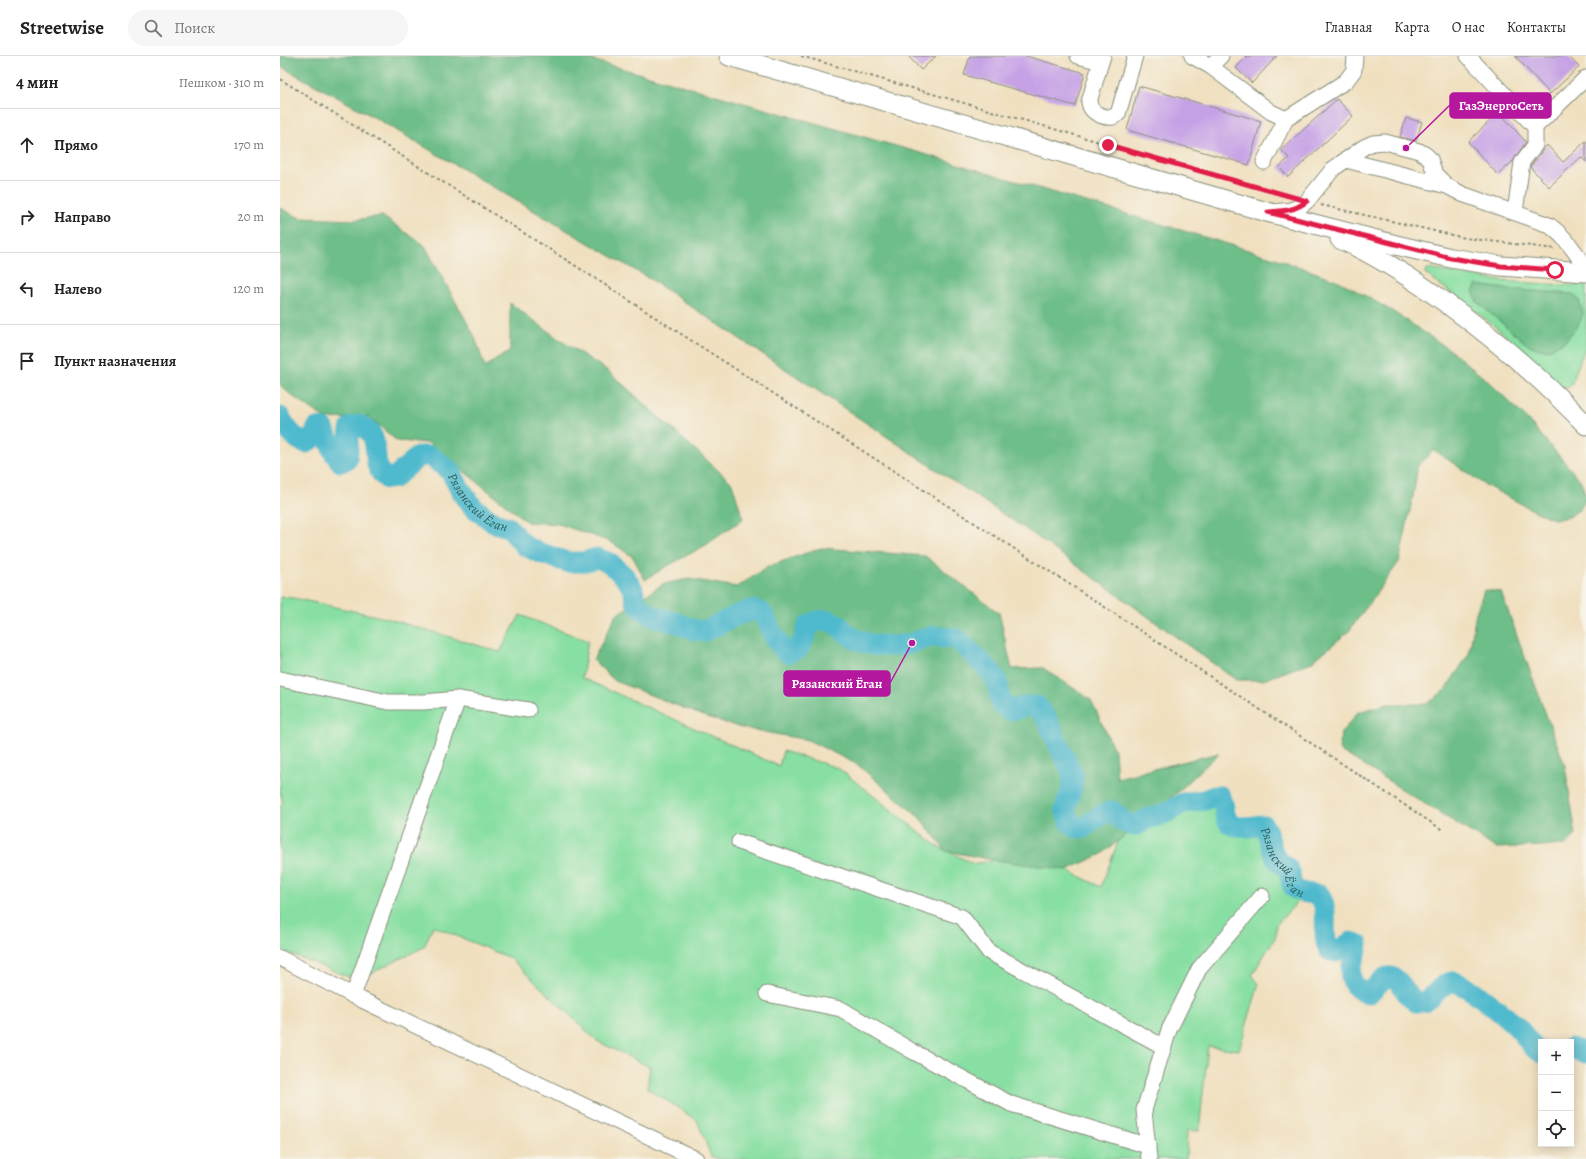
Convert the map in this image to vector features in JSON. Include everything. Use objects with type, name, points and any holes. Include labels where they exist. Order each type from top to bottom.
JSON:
[{"type":"main road","points":[[729,56],[1268,212],[1451,258],[1501,266],[1586,270]]},
{"type":"main road","points":[[1268,212],[1342,240],[1398,270],[1471,321],[1500,345],[1586,425]]},
{"type":"street","points":[[1078,56],[1102,59],[1089,102],[1090,107],[1095,113],[1113,118],[1118,114],[1135,56]]},
{"type":"street","points":[[1192,56],[1216,61],[1265,108],[1286,119]]},
{"type":"street","points":[[1264,162],[1286,119],[1346,81],[1354,70],[1356,56]]},
{"type":"street","points":[[1468,56],[1535,127],[1535,145],[1522,162],[1515,212]]},
{"type":"street","points":[[1535,127],[1586,78]]},
{"type":"street","points":[[1268,212],[1291,210],[1301,206],[1307,201],[1325,178],[1346,160],[1364,147],[1373,143],[1385,142],[1419,151],[1426,155],[1430,159],[1436,174],[1447,186]]},
{"type":"street","points":[[1346,160],[1447,186],[1462,194],[1549,225],[1560,232],[1575,251],[1586,270]]},
{"type":"street","points":[[280,679],[388,702],[424,702],[458,699],[528,710]]},
{"type":"street","points":[[353,996],[458,699]]},
{"type":"street","points":[[739,842],[962,917],[989,952],[1164,1047]]},
{"type":"street","points":[[767,994],[841,1008],[912,1051],[1011,1104],[1148,1152],[1144,1110],[1169,1030],[1199,969],[1262,896]]},
{"type":"street","points":[[280,958],[353,996],[696,1159]]},
{"type":"path","points":[[801,56],[1307,201],[1459,237],[1575,251]]},
{"type":"path","points":[[280,79],[562,257],[1054,574],[1444,831]]},
{"type":"green space","points":[[280,56],[578,56],[917,152],[1275,258],[1339,281],[1392,311],[1449,349],[1490,383],[1527,419],[1581,481],[1586,498],[1580,509],[1569,517],[1554,519],[1539,513],[1485,485],[1434,450],[1418,465],[1399,562],[1349,631],[1312,662],[1263,680],[1236,680],[1033,534],[650,279],[372,116],[280,66]]},
{"type":"green space","points":[[280,208],[300,218],[354,220],[382,216],[425,246],[474,335],[485,367],[510,351],[510,303],[560,340],[608,371],[732,483],[743,519],[706,545],[645,580],[633,557],[611,542],[559,524],[527,522],[429,443],[397,441],[369,417],[326,419],[292,396],[280,385]]},
{"type":"green space","points":[[1429,269],[1502,281],[1586,285],[1586,345],[1571,385],[1568,388],[1562,387],[1531,357],[1498,329],[1428,276],[1425,271]]},
{"type":"green space","points":[[1477,285],[1573,294],[1579,300],[1583,313],[1579,324],[1566,340],[1549,350],[1539,349],[1527,344],[1477,302],[1473,291]]},
{"type":"green space","points":[[821,548],[925,556],[999,613],[1012,669],[1043,668],[1091,700],[1115,752],[1117,778],[1219,753],[1179,791],[1102,854],[1067,870],[995,860],[946,851],[920,818],[858,765],[808,740],[742,728],[701,715],[615,681],[593,660],[616,615],[663,584],[689,579],[737,587],[769,566]]},
{"type":"green space","points":[[1484,590],[1501,592],[1565,766],[1576,835],[1566,845],[1496,848],[1339,750],[1341,733],[1358,712],[1388,704],[1427,704],[1445,690],[1469,654],[1476,613]]},
{"type":"green space","points":[[280,597],[293,598],[386,618],[500,652],[520,615],[588,641],[582,678],[779,766],[783,751],[838,768],[937,846],[974,864],[995,860],[1016,860],[1067,870],[1101,887],[1122,831],[1148,827],[1214,802],[1229,828],[1259,833],[1267,857],[1282,873],[1281,880],[1299,900],[1276,925],[1276,936],[1252,975],[1259,984],[1239,1050],[1208,1046],[1199,1131],[1187,1130],[1186,1159],[718,1159],[711,1156],[697,1120],[647,1088],[650,1067],[597,1041],[510,958],[433,926],[424,947],[357,980],[280,950],[280,807],[283,803],[280,791]]},
{"type":"building","points":[[908,56],[936,56],[921,70]]},
{"type":"building","points":[[970,56],[1026,56],[1085,73],[1075,106],[964,75]]},
{"type":"building","points":[[1247,56],[1277,56],[1252,83],[1236,68]]},
{"type":"building","points":[[1515,56],[1568,56],[1579,67],[1550,94]]},
{"type":"building","points":[[1139,86],[1261,121],[1249,165],[1127,130]]},
{"type":"building","points":[[1337,99],[1353,116],[1288,177],[1279,167],[1289,158],[1281,150]]},
{"type":"building","points":[[1499,112],[1526,142],[1513,161],[1498,175],[1468,142]]},
{"type":"building","points":[[1406,118],[1422,122],[1416,141],[1400,137]]},
{"type":"building","points":[[1586,141],[1586,162],[1581,157],[1549,187],[1530,167],[1547,145],[1563,162]]},
{"type":"waterway","name":"Рязанский Ёган","points":[[280,417],[287,429],[297,439],[306,443],[314,437],[317,428],[324,429],[334,453],[341,462],[347,459],[351,427],[359,425],[370,432],[375,444],[378,468],[387,479],[394,478],[419,456],[430,456],[451,472],[460,489],[473,507],[494,523],[508,527],[525,546],[567,562],[583,562],[597,558],[610,563],[625,577],[633,589],[636,602],[644,611],[655,617],[695,630],[705,631],[737,615],[752,610],[761,612],[775,638],[788,653],[798,649],[804,639],[808,626],[817,621],[828,620],[838,625],[846,633],[857,640],[873,645],[895,646],[912,643],[933,636],[957,639],[991,672],[997,682],[1001,704],[1009,710],[1026,706],[1037,706],[1047,720],[1073,775],[1072,788],[1065,809],[1069,821],[1075,827],[1083,828],[1101,815],[1112,811],[1124,822],[1131,825],[1136,825],[1149,818],[1164,814],[1183,803],[1220,796],[1227,820],[1231,824],[1241,827],[1263,825],[1266,829],[1274,855],[1290,872],[1292,885],[1298,891],[1319,895],[1325,909],[1325,938],[1330,951],[1336,952],[1351,942],[1358,944],[1351,975],[1353,983],[1358,989],[1369,993],[1382,980],[1387,977],[1391,977],[1398,981],[1410,997],[1416,1002],[1420,1002],[1429,999],[1441,987],[1449,983],[1459,983],[1486,1001],[1506,1017],[1538,1050]]},
{"type":"waterway","name":"Рязанский Ёган","points":[[1574,1049],[1586,1053]]},
{"type":"place","name":"ГазЭнергоСеть","points":[[1406,148]]},
{"type":"place","name":"Рязанский Ёган","points":[[912,643]]},
{"type":"route","points":[[1108,145],[1307,201],[1301,206],[1291,210],[1268,212],[1451,258],[1501,266],[1555,270]]}]
